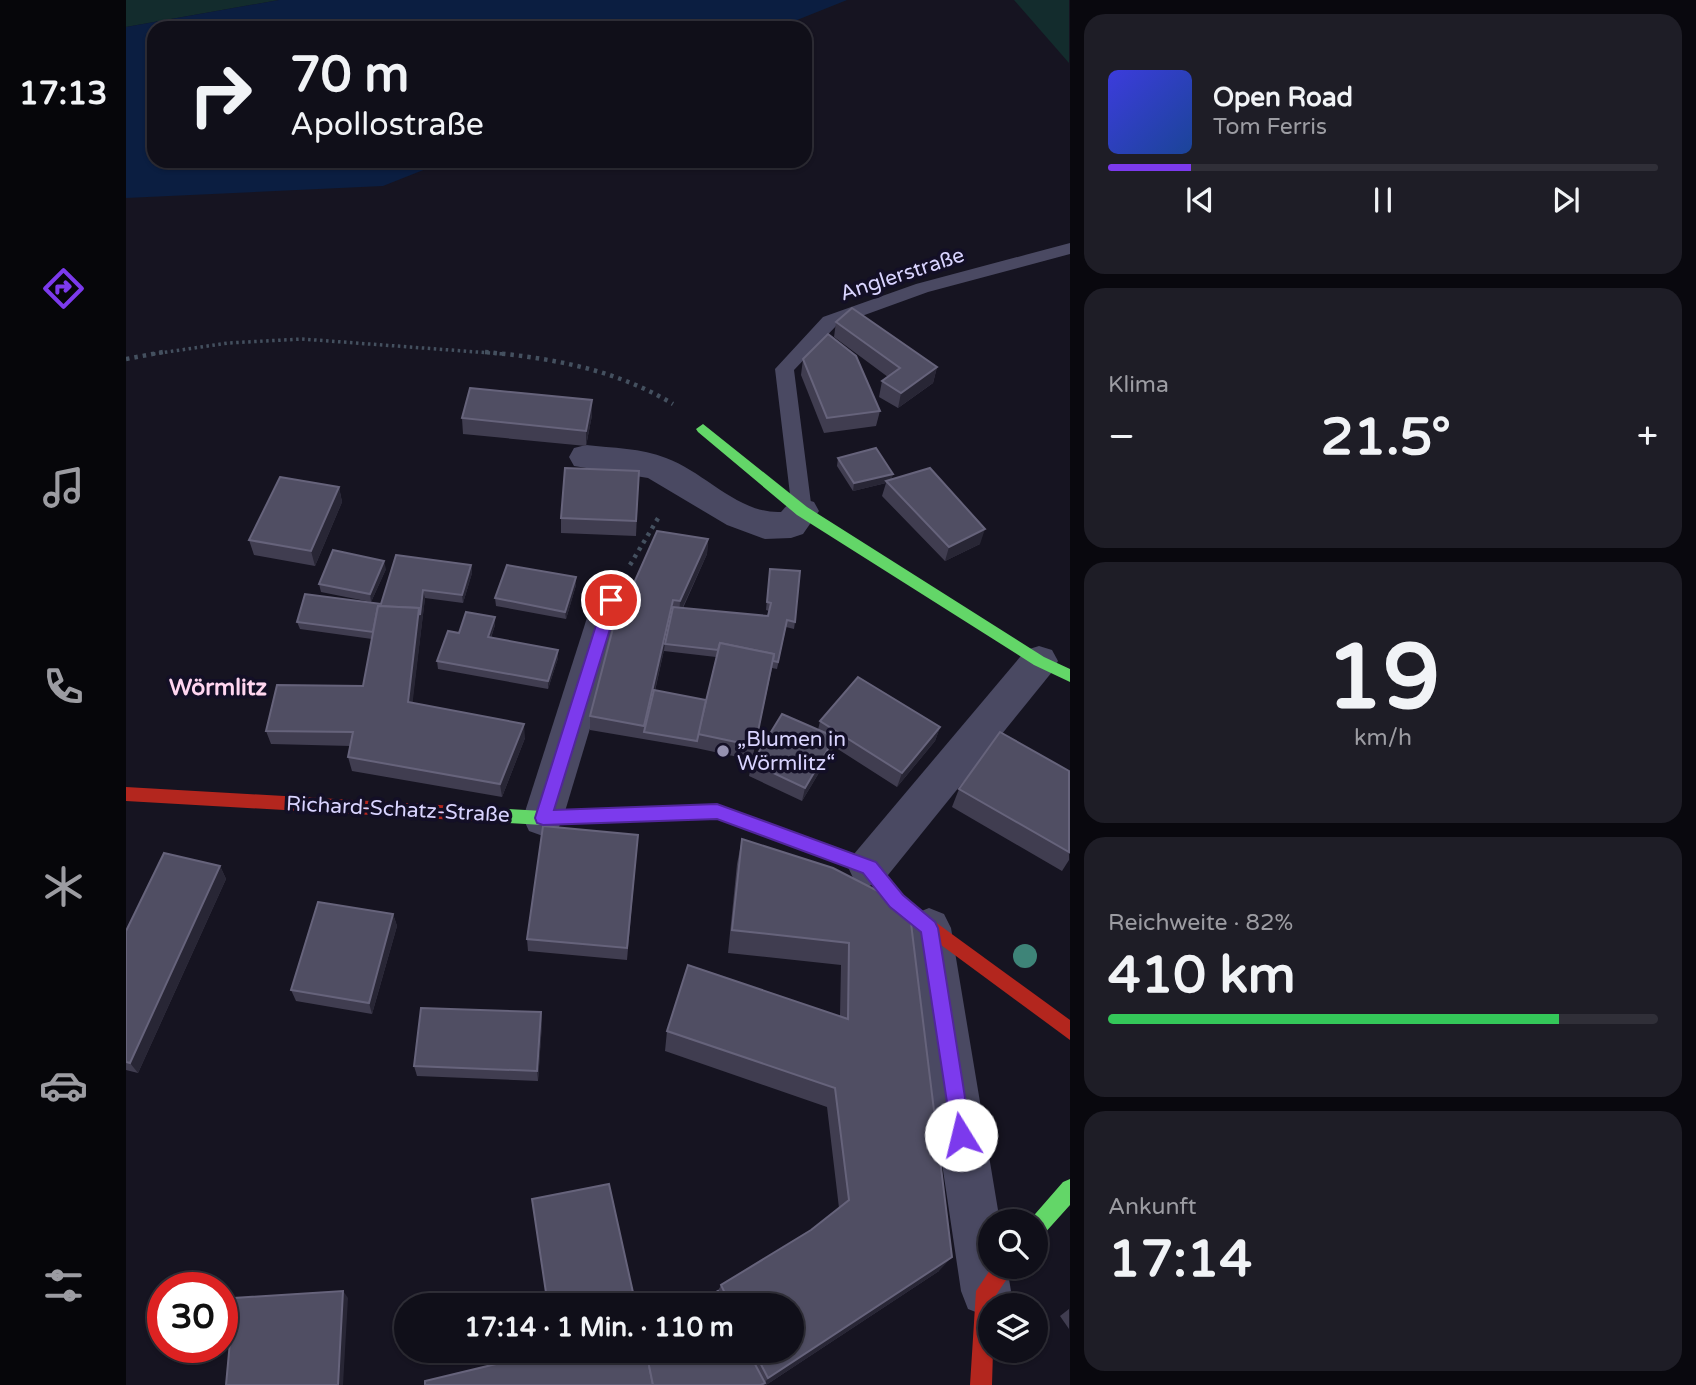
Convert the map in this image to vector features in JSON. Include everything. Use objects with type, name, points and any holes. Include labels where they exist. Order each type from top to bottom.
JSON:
[{"type":"street","points":[[704,429],[803,511],[1054,668],[869,867],[896,901],[1069,1031]]},
{"type":"street","points":[[586,457],[656,467],[740,516],[765,526],[791,525],[803,511]]},
{"type":"street","points":[[543,818],[611,600]]},
{"type":"street","name":"Richard-Schatz-Straße","points":[[126,794],[543,818],[717,811],[869,867]]},
{"type":"street","points":[[929,928],[982,1209]]},
{"type":"street","points":[[1048,1214],[1069,1189]]},
{"type":"street","points":[[981,1385],[995,1279]]},
{"type":"lane","name":"Anglerstraße","points":[[803,511],[784,369],[830,321],[922,288],[1069,248]]},
{"type":"path","points":[[126,359],[171,350],[290,339],[550,360],[612,373],[667,400],[704,429]]},
{"type":"path","points":[[611,600],[654,523],[682,482]]},
{"type":"green space","points":[[126,0],[279,0],[147,21],[147,23],[126,27]]},
{"type":"green space","points":[[1014,0],[1069,0],[1069,63]]},
{"type":"water","points":[[279,0],[847,0],[794,21],[160,21]]},
{"type":"water","points":[[147,23],[147,168],[428,168],[383,186],[126,198],[126,27]]},
{"type":"building","points":[[852,308],[937,367],[901,393],[882,381],[900,368],[836,322]]},
{"type":"building","points":[[828,334],[856,356],[880,411],[827,418],[803,359]]},
{"type":"building","points":[[470,388],[592,400],[586,431],[462,418]]},
{"type":"building","points":[[876,448],[893,474],[854,483],[838,458]]},
{"type":"building","points":[[565,468],[639,471],[636,521],[561,518]]},
{"type":"building","points":[[930,468],[985,529],[949,547],[886,481]]},
{"type":"building","points":[[280,477],[339,487],[311,551],[249,540]]},
{"type":"building","points":[[657,531],[708,539],[680,601],[673,600],[644,726],[590,716],[623,590],[630,592]]},
{"type":"building","points":[[333,550],[384,561],[370,594],[319,584]]},
{"type":"building","points":[[396,555],[471,565],[462,595],[423,590],[420,615],[419,608],[378,606],[373,632],[297,622],[305,594],[381,604]]},
{"type":"building","points":[[507,565],[576,577],[565,612],[495,598]]},
{"type":"building","points":[[770,569],[800,571],[795,622],[787,620],[778,662],[773,661],[774,654],[720,643],[718,650],[665,644],[673,607],[768,616],[771,603],[767,602]]},
{"type":"building","points":[[378,606],[419,608],[408,702],[524,724],[500,784],[348,757],[353,732],[266,731],[277,685],[363,686]]},
{"type":"building","points":[[466,612],[495,617],[488,637],[558,650],[548,681],[437,661],[448,631],[459,633]]},
{"type":"building","points":[[720,643],[774,654],[755,746],[698,734]]},
{"type":"building","points":[[858,677],[940,727],[902,773],[820,721]]},
{"type":"building","points":[[654,690],[706,700],[697,741],[644,732]]},
{"type":"building","points":[[782,714],[835,737],[805,788],[752,763]]},
{"type":"building","points":[[1000,732],[1069,771],[1069,852],[959,789]]},
{"type":"building","points":[[543,826],[638,835],[627,948],[527,939]]},
{"type":"building","points":[[742,839],[833,868],[909,907],[952,1257],[804,1354],[804,1293],[725,1293],[721,1285],[811,1230],[849,1200],[835,1088],[667,1031],[688,965],[848,1019],[849,943],[732,930]]},
{"type":"building","points":[[164,853],[220,866],[130,1063],[126,1062],[126,931]]},
{"type":"building","points":[[318,902],[393,914],[369,1003],[291,990]]},
{"type":"building","points":[[421,1008],[541,1012],[537,1071],[414,1066]]},
{"type":"building","points":[[609,1184],[633,1293],[546,1293],[532,1199]]},
{"type":"building","points":[[343,1291],[338,1385],[226,1385],[228,1363],[238,1363],[238,1298]]},
{"type":"building","points":[[500,1363],[648,1363],[653,1385],[425,1385],[425,1381]]},
{"type":"building","points":[[648,1363],[754,1363],[765,1383],[761,1385],[653,1385]]},
{"type":"building","points":[[760,1363],[791,1363],[768,1378]]},
{"type":"traffic: fast","points":[[703,429],[802,511],[1039,661],[1070,676]]},
{"type":"traffic: fast","points":[[474,814],[543,818],[717,811],[869,867],[901,905]]},
{"type":"traffic: fast","points":[[1048,1214],[1070,1189]]},
{"type":"traffic: jam","points":[[126,794],[474,814]]},
{"type":"traffic: jam","points":[[901,905],[1070,1031]]},
{"type":"traffic: jam","points":[[981,1385],[986,1291],[996,1279]]},
{"type":"place","name":"„Blumen in Wörmlitz“","points":[[723,751]]},
{"type":"district","name":"Wörmlitz","points":[[218,687]]},
{"type":"route","points":[[611,600],[543,818],[717,811],[869,867],[896,901],[929,928],[961,1135]]}]
